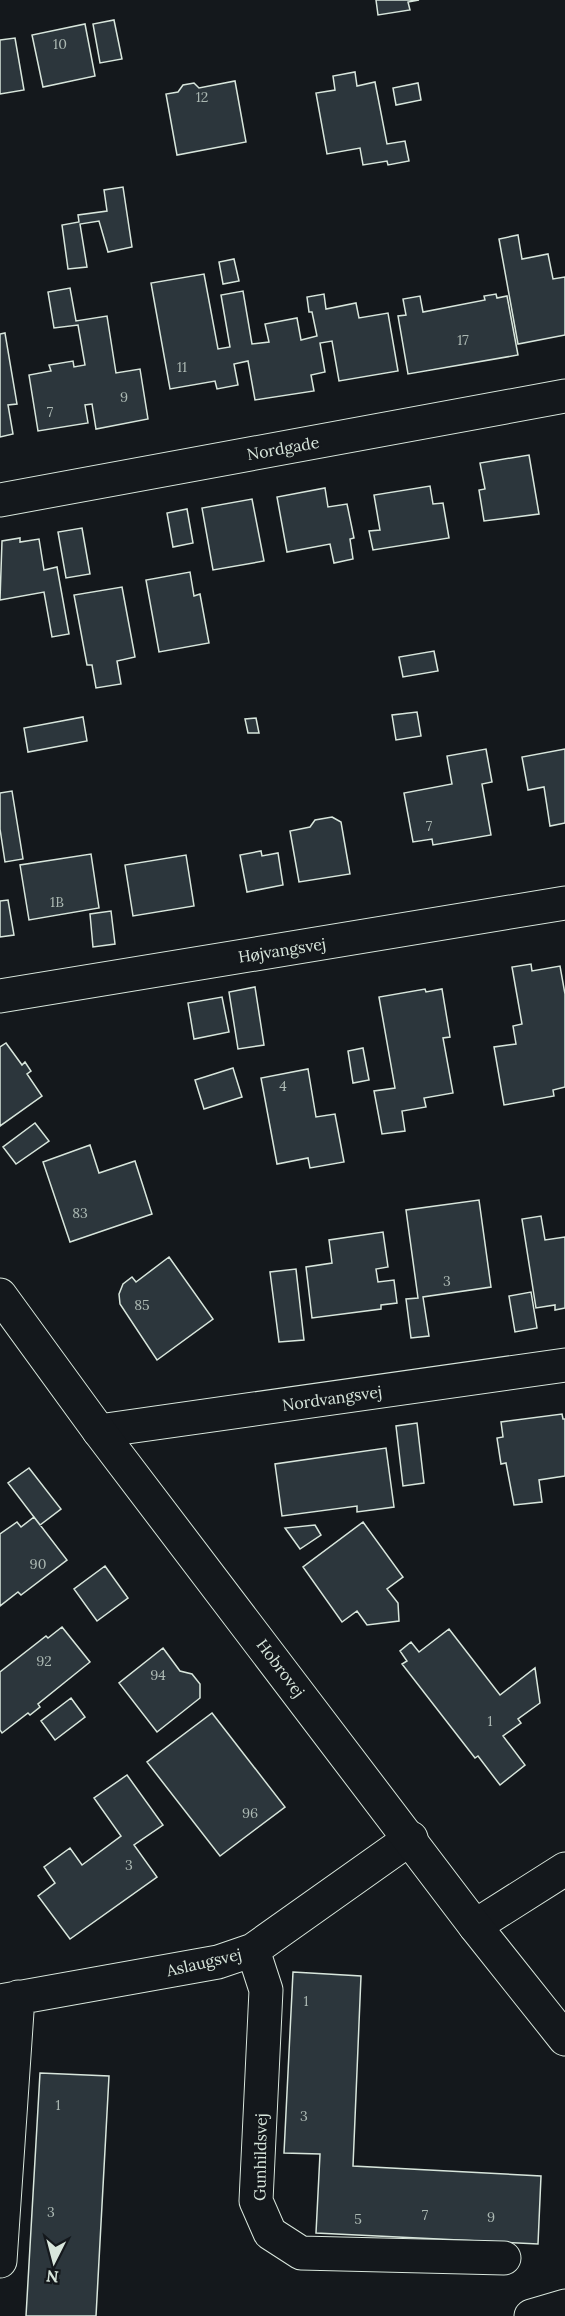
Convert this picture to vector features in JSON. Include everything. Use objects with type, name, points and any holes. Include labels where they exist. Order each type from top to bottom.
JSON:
[{"type":"street","name":"Nordgade","points":[[0,500],[565,396]]},
{"type":"street","name":"Højvangsvej","points":[[0,996],[565,903]]},
{"type":"street","name":"Hobrovej","points":[[0,1295],[99,1431],[411,1838],[475,1926],[565,2039]]},
{"type":"street","name":"Nordvangsvej","points":[[99,1431],[565,1365]]},
{"type":"street","name":"Aslaugsvej","points":[[9,1999],[218,1962],[253,1950],[411,1838]]},
{"type":"street","points":[[475,1926],[565,1869]]},
{"type":"street","name":"Gunhildsvej","points":[[253,1950],[266,1990],[256,2201],[270,2233],[301,2253],[504,2258]]},
{"type":"street","points":[[0,2261],[9,1999]]},
{"type":"street","points":[[531,2316],[565,2306]]},
{"type":"building","points":[[376,0],[419,0],[408,2],[410,10],[378,15]]},
{"type":"building","points":[[114,20],[122,59],[100,63],[93,24]]},
{"type":"building","points":[[85,24],[95,76],[43,87],[32,35]]},
{"type":"building","points":[[15,38],[24,90],[0,94],[0,40]]},
{"type":"building","points":[[355,72],[357,86],[375,82],[387,144],[405,141],[409,161],[388,165],[387,161],[363,165],[360,148],[327,154],[316,93],[335,90],[333,76]]},
{"type":"building","points":[[235,81],[246,142],[177,155],[166,94],[178,92],[183,85],[194,83],[199,88]]},
{"type":"building","points":[[418,83],[421,100],[396,105],[393,88]]},
{"type":"building","points":[[123,187],[132,247],[108,252],[99,221],[80,224],[87,267],[68,269],[62,225],[79,222],[78,215],[107,211],[104,190]]},
{"type":"building","points":[[518,235],[522,259],[548,254],[553,279],[565,277],[565,335],[518,344],[499,239]]},
{"type":"building","points":[[234,259],[239,281],[223,284],[219,262]]},
{"type":"building","points":[[204,274],[218,349],[230,347],[221,295],[243,291],[252,344],[269,342],[265,324],[297,318],[301,340],[317,336],[307,297],[324,294],[326,309],[356,303],[359,318],[388,313],[398,371],[339,381],[332,341],[320,343],[325,372],[311,375],[314,391],[255,400],[248,361],[234,364],[238,385],[217,389],[215,381],[170,389],[151,283]]},
{"type":"building","points":[[70,288],[76,321],[107,316],[116,373],[140,369],[148,419],[96,429],[92,404],[85,405],[88,423],[38,431],[29,375],[51,371],[49,365],[73,361],[74,367],[85,365],[78,325],[54,328],[48,292]]},
{"type":"building","points":[[496,294],[497,298],[507,296],[518,355],[408,374],[398,316],[406,315],[403,299],[420,296],[423,312],[485,300],[484,296]]},
{"type":"building","points":[[5,333],[17,404],[8,405],[13,434],[0,437],[0,334]]},
{"type":"building","points":[[529,455],[539,514],[484,521],[479,490],[485,489],[480,463]]},
{"type":"building","points":[[430,486],[433,504],[443,503],[449,538],[373,550],[369,531],[380,530],[374,495]]},
{"type":"building","points":[[325,488],[328,507],[347,504],[354,538],[350,539],[353,559],[334,563],[330,544],[287,552],[277,497]]},
{"type":"building","points":[[252,499],[264,561],[213,570],[202,508]]},
{"type":"building","points":[[187,509],[193,543],[173,547],[167,513]]},
{"type":"building","points":[[82,528],[90,574],[66,578],[58,532]]},
{"type":"building","points":[[20,538],[20,542],[39,539],[44,570],[57,567],[69,634],[52,637],[44,592],[0,600],[2,541]]},
{"type":"building","points":[[190,572],[194,596],[200,594],[209,643],[159,652],[146,580]]},
{"type":"building","points":[[122,587],[135,657],[117,661],[121,684],[96,688],[92,665],[87,665],[74,595]]},
{"type":"building","points":[[434,651],[438,671],[403,677],[399,657]]},
{"type":"building","points":[[417,712],[421,736],[396,740],[392,715]]},
{"type":"building","points":[[83,717],[87,741],[28,752],[24,728]]},
{"type":"building","points":[[256,718],[259,733],[248,733],[245,719]]},
{"type":"building","points":[[486,749],[492,782],[482,784],[491,835],[433,845],[432,839],[413,842],[404,793],[452,784],[447,756]]},
{"type":"building","points":[[565,749],[565,823],[550,826],[544,787],[528,790],[522,757]]},
{"type":"building","points":[[12,791],[23,859],[5,862],[0,829],[0,793]]},
{"type":"building","points":[[332,817],[341,822],[350,874],[299,882],[290,831],[310,827],[315,820]]},
{"type":"building","points":[[261,851],[262,856],[278,853],[283,885],[247,892],[240,855]]},
{"type":"building","points":[[91,854],[99,908],[29,920],[20,865]]},
{"type":"building","points":[[186,855],[194,906],[133,916],[125,865]]},
{"type":"building","points":[[8,900],[14,935],[0,937],[0,901]]},
{"type":"building","points":[[111,911],[115,944],[93,947],[90,914]]},
{"type":"building","points":[[531,964],[532,971],[560,966],[565,994],[565,1087],[553,1090],[554,1096],[504,1105],[494,1047],[516,1044],[513,1026],[522,1024],[512,967]]},
{"type":"building","points":[[255,987],[264,1045],[238,1049],[229,992]]},
{"type":"building","points":[[425,989],[426,992],[442,989],[450,1037],[443,1038],[453,1093],[424,1098],[426,1107],[402,1111],[405,1131],[382,1134],[374,1091],[395,1088],[379,997]]},
{"type":"building","points":[[222,997],[229,1032],[194,1039],[188,1003]]},
{"type":"building","points":[[6,1043],[22,1065],[25,1062],[31,1071],[27,1074],[42,1096],[0,1126],[0,1047]]},
{"type":"building","points":[[363,1048],[369,1080],[353,1083],[348,1051]]},
{"type":"building","points":[[233,1068],[242,1097],[204,1109],[195,1080]]},
{"type":"building","points":[[308,1069],[316,1117],[335,1114],[344,1162],[310,1168],[308,1158],[277,1164],[261,1078]]},
{"type":"building","points":[[35,1123],[49,1141],[16,1164],[3,1147]]},
{"type":"building","points":[[90,1145],[99,1173],[135,1161],[152,1214],[70,1242],[43,1162]]},
{"type":"building","points":[[479,1200],[491,1287],[423,1297],[429,1336],[411,1338],[406,1299],[418,1298],[406,1210]]},
{"type":"building","points":[[541,1216],[545,1240],[565,1237],[565,1308],[555,1310],[555,1305],[536,1308],[522,1219]]},
{"type":"building","points":[[383,1232],[388,1267],[376,1269],[378,1282],[394,1280],[397,1303],[381,1305],[381,1309],[312,1318],[306,1267],[332,1263],[329,1240]]},
{"type":"building","points":[[169,1257],[213,1319],[157,1360],[120,1304],[119,1294],[123,1284],[132,1277],[136,1282]]},
{"type":"building","points":[[296,1269],[304,1340],[279,1342],[270,1272]]},
{"type":"building","points":[[531,1292],[537,1328],[515,1332],[509,1296]]},
{"type":"building","points":[[562,1414],[565,1419],[565,1476],[539,1480],[542,1502],[514,1505],[506,1463],[501,1464],[497,1438],[503,1437],[501,1422]]},
{"type":"building","points":[[417,1423],[424,1483],[403,1486],[396,1426]]},
{"type":"building","points":[[386,1448],[394,1507],[357,1512],[357,1506],[282,1516],[275,1464]]},
{"type":"building","points":[[29,1468],[61,1509],[40,1525],[8,1483]]},
{"type":"building","points":[[34,1517],[67,1560],[21,1595],[18,1592],[0,1606],[0,1534],[17,1522],[21,1527]]},
{"type":"building","points":[[363,1522],[403,1577],[387,1589],[398,1603],[399,1621],[367,1625],[357,1611],[342,1622],[303,1567]]},
{"type":"building","points":[[315,1525],[321,1535],[300,1549],[285,1528]]},
{"type":"building","points":[[105,1566],[128,1598],[97,1621],[74,1589]]},
{"type":"building","points":[[62,1627],[90,1662],[38,1704],[40,1707],[30,1715],[28,1713],[2,1733],[0,1730],[0,1672],[46,1636],[48,1638]]},
{"type":"building","points":[[449,1629],[500,1695],[535,1668],[540,1703],[518,1719],[521,1723],[503,1736],[525,1765],[500,1785],[478,1756],[475,1758],[402,1664],[407,1661],[400,1651],[411,1642],[419,1652]]},
{"type":"building","points":[[163,1648],[180,1671],[192,1674],[200,1684],[200,1698],[157,1732],[119,1683]]},
{"type":"building","points":[[71,1698],[85,1717],[55,1740],[41,1721]]},
{"type":"building","points":[[212,1713],[285,1807],[220,1856],[147,1762]]},
{"type":"building","points":[[127,1775],[163,1825],[134,1845],[157,1877],[70,1939],[38,1896],[55,1883],[44,1867],[70,1848],[82,1865],[121,1836],[94,1798]]},
{"type":"building","points":[[293,1972],[361,1976],[353,2166],[541,2176],[538,2244],[316,2233],[320,2154],[284,2153]]},
{"type":"building","points":[[40,2073],[109,2076],[96,2316],[26,2316]]}]
